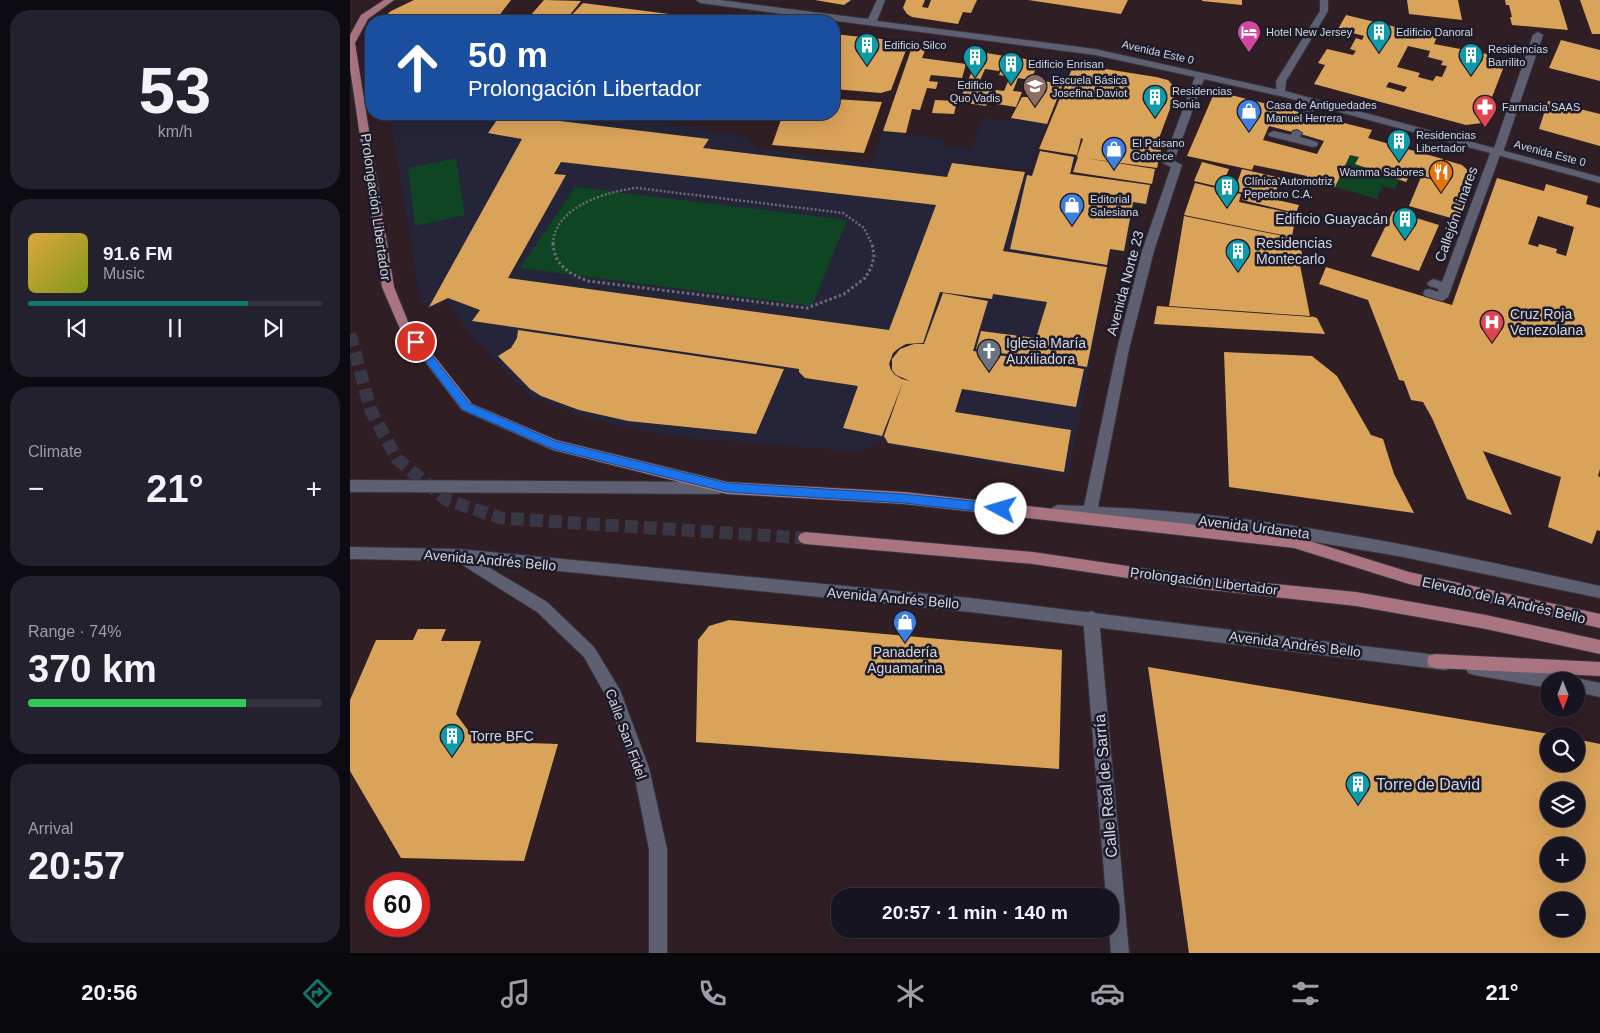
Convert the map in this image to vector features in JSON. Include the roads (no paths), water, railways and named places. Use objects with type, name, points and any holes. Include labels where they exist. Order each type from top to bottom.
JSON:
[{"type":"main road","points":[[367,15],[390,0]]},
{"type":"main road","points":[[351,41],[365,16]]},
{"type":"main road","name":"Prolongación Libertador","points":[[351,41],[388,287],[404,326],[467,407],[553,445],[727,488]]},
{"type":"main road","points":[[727,488],[904,498]]},
{"type":"main road","name":"Elevado de la Andrés Bello","points":[[904,498],[1294,542],[1409,578],[1600,621]]},
{"type":"main road","name":"Prolongación Libertador","points":[[805,538],[1033,558],[1202,583],[1356,599],[1486,622],[1600,647]]},
{"type":"main road","points":[[1434,661],[1600,669]]},
{"type":"street","name":"Avenida Este 0","points":[[700,0],[811,15]]},
{"type":"street","points":[[870,23],[881,0]]},
{"type":"street","points":[[1280,93],[1281,81],[1324,11],[1324,0]]},
{"type":"street","name":"Avenida Este 0","points":[[840,19],[1095,52],[1280,93],[1600,180]]},
{"type":"street","name":"Callejón Linares","points":[[1431,288],[1445,287],[1497,151],[1538,35]]},
{"type":"street","name":"Avenida Norte 23","points":[[1090,511],[1123,349],[1148,251],[1176,165],[1168,163],[1201,75]]},
{"type":"street","points":[[1307,113],[1313,102]]},
{"type":"street","points":[[1273,134],[1296,136]]},
{"type":"street","points":[[350,486],[727,488]]},
{"type":"street","name":"Avenida Urdaneta","points":[[904,498],[1052,511],[1090,511],[1244,524],[1440,557],[1600,592]]},
{"type":"street","name":"Avenida Andrés Bello","points":[[350,554],[458,555],[1091,618],[1434,661]]},
{"type":"street","name":"Calle San Fidel","points":[[458,555],[542,607],[589,652],[614,695],[641,768],[658,849],[658,953]]},
{"type":"street","name":"Calle Real de Sarría","points":[[1091,618],[1120,953]]},
{"type":"street","points":[[1434,661],[1540,679]]},
{"type":"street","points":[[1585,688],[1600,690]]},
{"type":"lane","points":[[1296,136],[1314,144]]},
{"type":"tunnel","points":[[350,334],[371,411],[397,459],[447,500],[501,518],[805,538]]},
{"type":"place","name":"Hotel New Jersey","points":[[1249,53]]},
{"type":"place","name":"Edificio Danoral","points":[[1379,53]]},
{"type":"place","name":"Edificio Silco","points":[[867,66]]},
{"type":"place","name":"Residencias Barrilito","points":[[1471,76]]},
{"type":"place","name":"Edificio Quo Vadis","points":[[975,78]]},
{"type":"place","name":"Edificio Enrisan","points":[[1011,85]]},
{"type":"place","name":"Escuela Básica Josefina Daviot","points":[[1035,107]]},
{"type":"place","name":"Residencias Sonia","points":[[1155,118]]},
{"type":"place","name":"Farmacia SAAS","points":[[1485,128]]},
{"type":"place","name":"Casa de Antiguedades Manuel Herrera","points":[[1249,132]]},
{"type":"place","name":"Residencias Libertador","points":[[1399,162]]},
{"type":"place","name":"El Paisano Cobrece","points":[[1114,170]]},
{"type":"place","name":"Wamma Sabores","points":[[1441,193]]},
{"type":"place","name":"Clínica Automotriz Pepetoro C.A.","points":[[1227,208]]},
{"type":"place","name":"Editorial Salesiana","points":[[1072,226]]},
{"type":"place","name":"Edificio Guayacán","points":[[1405,240]]},
{"type":"place","name":"Residencias Montecarlo","points":[[1238,272]]},
{"type":"place","name":"Cruz Roja Venezolana","points":[[1492,343]]},
{"type":"place","name":"Iglesia María Auxiliadora","points":[[989,372]]},
{"type":"place","name":"Panadería Aguamarina","points":[[905,643]]},
{"type":"place","name":"Torre BFC","points":[[452,757]]},
{"type":"place","name":"Torre de David","points":[[1358,805]]}]
